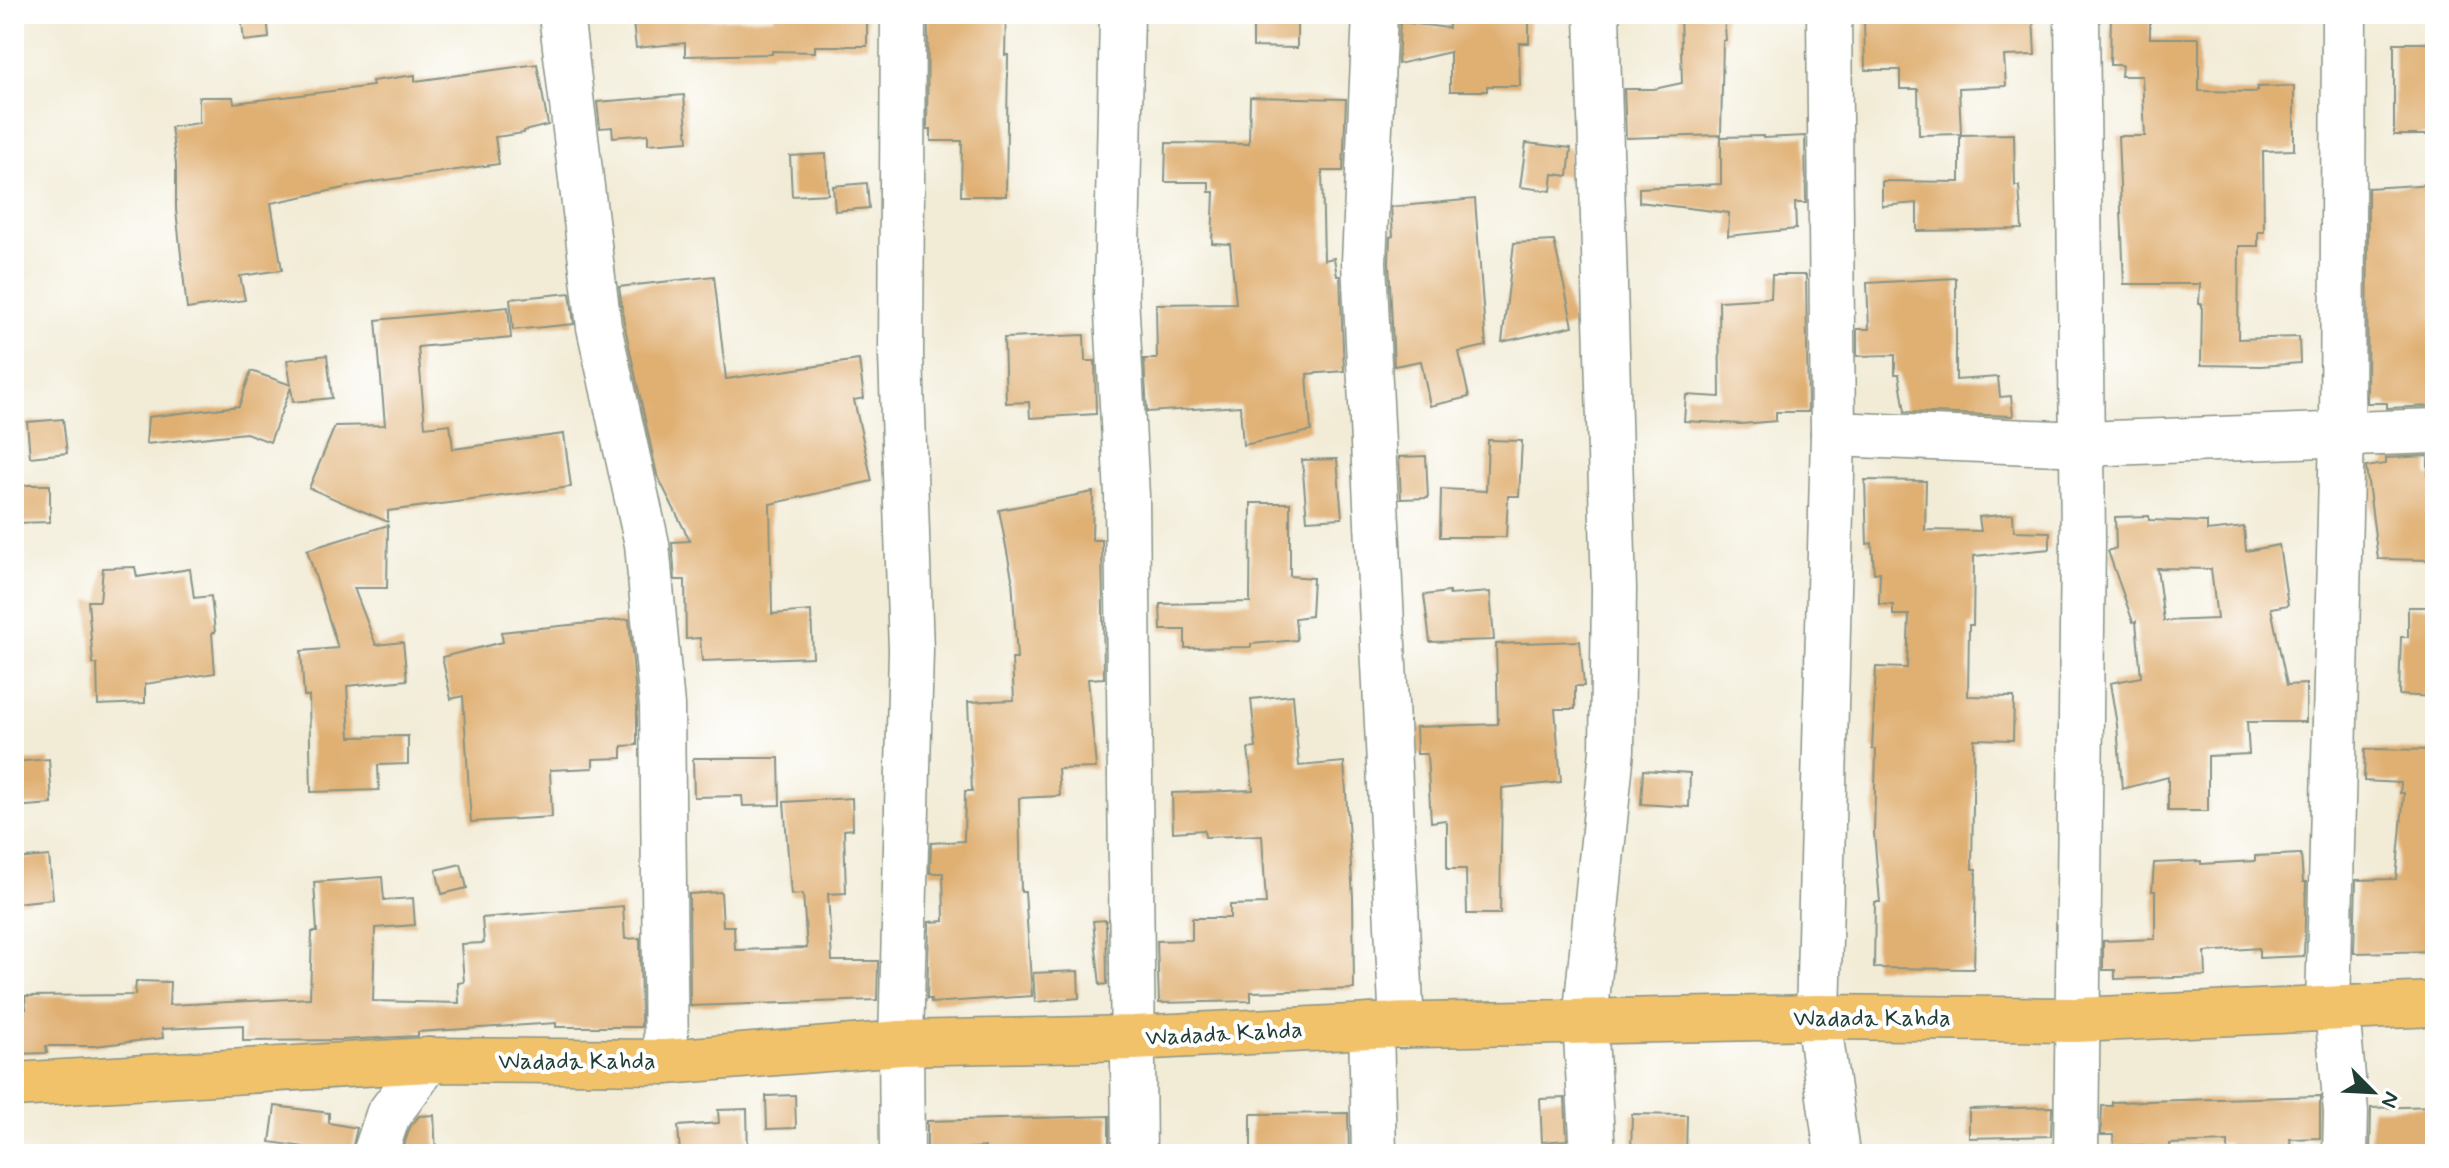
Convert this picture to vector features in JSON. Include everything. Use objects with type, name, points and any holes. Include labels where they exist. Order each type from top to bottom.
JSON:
[{"type":"main road","name":"Wadada Kahda","points":[[14,1085],[429,1060],[666,1062],[901,1043],[1134,1038],[1386,1026],[1818,1017],[2076,1020],[2435,1004]]},
{"type":"street","points":[[561,14],[599,327],[647,544],[662,706],[666,1062]]},
{"type":"street","points":[[902,1154],[901,1043],[911,651],[901,355],[903,14]]},
{"type":"street","points":[[1122,14],[1116,296],[1127,496],[1134,1154]]},
{"type":"street","points":[[1374,1154],[1386,1026],[1364,262],[1375,14]]},
{"type":"street","points":[[1593,1154],[1585,1021],[1612,750],[1614,589],[1597,14]]},
{"type":"street","points":[[1829,14],[1833,434],[1818,1017],[1837,1154]]},
{"type":"street","points":[[2076,1154],[2083,444],[2077,14]]},
{"type":"street","points":[[2344,14],[2342,432],[2332,1009],[2346,1112],[2345,1154]]},
{"type":"street","points":[[1833,434],[2083,444],[2342,432],[2435,431]]},
{"type":"street","points":[[375,1154],[388,1115],[429,1060]]},
{"type":"building","points":[[241,14],[267,14],[269,38],[244,41]]},
{"type":"building","points":[[632,14],[673,14],[673,20],[774,18],[774,14],[867,14],[867,46],[815,46],[815,52],[685,56],[685,43],[636,48]]},
{"type":"building","points":[[928,14],[1006,14],[1006,196],[961,196],[962,141],[931,141],[931,129],[927,129]]},
{"type":"building","points":[[1253,14],[1297,14],[1297,48],[1253,47]]},
{"type":"building","points":[[1449,14],[1529,14],[1529,43],[1519,43],[1520,86],[1487,86],[1487,91],[1450,91],[1450,52],[1398,64],[1400,22],[1449,28]]},
{"type":"building","points":[[1680,14],[1724,14],[1726,40],[1723,41],[1721,135],[1626,138],[1624,89],[1654,89],[1682,83]]},
{"type":"building","points":[[1878,14],[2033,16],[2035,55],[2004,56],[2006,86],[1959,88],[1961,134],[1919,135],[1918,89],[1900,89],[1900,70],[1865,70],[1864,17],[1878,17]]},
{"type":"building","points":[[2111,14],[2150,14],[2150,38],[2199,38],[2199,91],[2257,92],[2257,87],[2294,86],[2294,150],[2263,151],[2264,232],[2258,232],[2258,246],[2239,246],[2238,339],[2299,337],[2300,363],[2201,365],[2200,284],[2124,284],[2118,136],[2145,136],[2142,76],[2121,76],[2122,65],[2110,65]]},
{"type":"building","points":[[2394,43],[2435,43],[2435,135],[2394,135]]},
{"type":"building","points":[[537,64],[548,125],[524,133],[495,137],[499,164],[373,182],[271,203],[282,270],[240,276],[245,300],[187,309],[171,127],[199,123],[199,97],[233,97],[234,103],[373,86],[372,81],[415,75],[415,81]]},
{"type":"building","points":[[684,95],[688,141],[648,144],[648,134],[613,137],[612,127],[600,128],[597,102]]},
{"type":"building","points":[[1250,97],[1346,99],[1343,171],[1322,171],[1324,260],[1334,258],[1337,276],[1340,276],[1344,371],[1307,374],[1311,431],[1243,445],[1240,406],[1147,412],[1144,359],[1157,359],[1156,304],[1236,303],[1230,244],[1212,243],[1214,192],[1209,192],[1209,182],[1165,182],[1166,143],[1249,144]]},
{"type":"building","points":[[2014,134],[2015,186],[2019,186],[2022,229],[1917,231],[1917,203],[1882,206],[1882,181],[1960,182],[1960,135]]},
{"type":"building","points":[[1805,136],[1806,203],[1795,203],[1796,229],[1728,236],[1729,213],[1639,202],[1639,188],[1721,184],[1721,137]]},
{"type":"building","points":[[1526,143],[1571,148],[1568,176],[1553,174],[1551,191],[1520,187]]},
{"type":"building","points":[[826,154],[828,194],[792,196],[790,156]]},
{"type":"building","points":[[867,183],[869,208],[835,211],[833,186]]},
{"type":"building","points":[[2435,184],[2435,406],[2387,408],[2387,403],[2367,403],[2368,188]]},
{"type":"building","points":[[1475,199],[1486,346],[1459,352],[1469,397],[1430,406],[1421,361],[1394,366],[1389,262],[1390,237],[1393,236],[1391,207]]},
{"type":"building","points":[[1554,241],[1573,326],[1502,342],[1514,243]]},
{"type":"building","points":[[1772,275],[1806,275],[1808,412],[1776,412],[1776,421],[1741,424],[1684,421],[1686,395],[1720,397],[1719,301],[1771,298]]},
{"type":"building","points":[[714,276],[726,379],[859,360],[864,398],[854,400],[872,481],[770,504],[772,614],[811,611],[813,657],[702,661],[700,638],[686,639],[685,580],[675,580],[672,542],[690,541],[657,475],[619,287]]},
{"type":"building","points":[[1956,278],[1956,380],[1998,377],[2000,397],[2011,396],[2013,416],[1905,412],[1899,374],[1895,374],[1895,355],[1857,356],[1857,329],[1869,329],[1867,283]]},
{"type":"building","points":[[570,293],[574,324],[513,330],[510,299]]},
{"type":"building","points":[[508,307],[511,338],[418,347],[425,427],[450,424],[453,449],[564,434],[571,487],[388,511],[388,522],[309,488],[335,426],[385,425],[376,320]]},
{"type":"building","points":[[1084,335],[1085,361],[1095,361],[1096,414],[1030,418],[1029,402],[1006,403],[1004,338]]},
{"type":"building","points":[[327,355],[332,398],[293,402],[291,387],[270,442],[246,433],[146,444],[148,417],[239,406],[251,371],[291,385],[287,360]]},
{"type":"building","points":[[63,419],[67,453],[30,457],[27,422]]},
{"type":"building","points":[[1488,440],[1522,441],[1519,496],[1508,496],[1506,537],[1440,537],[1441,489],[1486,491]]},
{"type":"building","points":[[1426,456],[1428,498],[1401,499],[1399,457]]},
{"type":"building","points":[[2428,456],[2428,477],[2435,476],[2435,560],[2378,559],[2366,467],[2386,464],[2386,458]]},
{"type":"building","points":[[1337,459],[1342,518],[1307,520],[1302,460]]},
{"type":"building","points":[[1865,480],[1926,481],[1925,530],[1981,531],[1979,517],[2013,514],[2014,531],[2050,532],[2050,549],[1974,556],[1968,696],[2014,697],[2013,740],[1974,739],[1974,969],[1874,968],[1875,902],[1880,902],[1874,833],[1876,749],[1872,749],[1876,667],[1907,668],[1909,615],[1893,615],[1893,605],[1879,604],[1880,572],[1874,573],[1872,543],[1867,544]]},
{"type":"building","points":[[14,485],[50,485],[50,522],[14,523]]},
{"type":"building","points":[[1093,492],[1092,540],[1102,540],[1104,678],[1088,679],[1096,768],[1058,769],[1060,796],[1019,798],[1021,892],[1025,892],[1032,996],[931,1003],[931,999],[927,999],[929,922],[944,921],[943,873],[930,873],[931,843],[964,841],[965,791],[972,791],[968,702],[1014,700],[1012,659],[1017,659],[1012,578],[999,510]]},
{"type":"building","points":[[1251,503],[1290,503],[1290,576],[1313,578],[1311,616],[1295,618],[1297,640],[1251,644],[1251,647],[1185,648],[1185,630],[1161,630],[1160,604],[1250,602]]},
{"type":"building","points":[[2149,516],[2149,520],[2207,522],[2207,531],[2244,527],[2246,551],[2279,545],[2288,605],[2271,608],[2287,685],[2306,684],[2306,722],[2247,722],[2249,754],[2208,756],[2208,811],[2168,811],[2168,777],[2122,789],[2110,683],[2141,677],[2136,621],[2133,622],[2108,551],[2116,548],[2115,517]],"holes":[[[2157,568],[2211,569],[2217,619],[2164,621]]]},
{"type":"building","points":[[388,525],[387,588],[354,588],[376,645],[403,642],[407,680],[347,686],[350,737],[408,736],[408,764],[378,765],[379,790],[311,792],[309,696],[304,696],[301,651],[338,648],[307,550]]},
{"type":"building","points":[[135,567],[137,577],[190,569],[194,598],[211,596],[215,673],[145,684],[145,703],[98,705],[97,664],[93,664],[88,601],[100,601],[103,568]]},
{"type":"building","points":[[1449,592],[1449,595],[1490,592],[1494,640],[1430,642],[1424,595]]},
{"type":"building","points":[[2408,607],[2435,607],[2435,697],[2399,695],[2401,637],[2408,637]]},
{"type":"building","points":[[629,619],[637,707],[637,745],[622,746],[622,758],[593,759],[593,768],[550,770],[552,817],[471,822],[463,696],[451,699],[442,657],[503,642],[501,632]]},
{"type":"building","points":[[1580,641],[1584,686],[1575,686],[1575,709],[1555,709],[1561,782],[1502,788],[1500,914],[1467,914],[1466,869],[1447,869],[1447,823],[1445,820],[1431,822],[1427,754],[1417,754],[1416,727],[1498,724],[1496,644]]},
{"type":"building","points":[[1293,695],[1299,766],[1344,762],[1353,897],[1354,989],[1251,992],[1251,1001],[1159,1003],[1157,941],[1192,940],[1192,918],[1230,918],[1230,905],[1266,904],[1262,835],[1205,837],[1204,830],[1173,832],[1172,793],[1253,790],[1248,749],[1256,748],[1251,699]]},
{"type":"building","points":[[2365,749],[2435,750],[2428,849],[2435,850],[2435,951],[2354,953],[2356,880],[2396,879],[2404,793],[2400,793],[2401,783],[2364,781]]},
{"type":"building","points":[[693,758],[779,758],[780,805],[743,806],[742,796],[694,797]]},
{"type":"building","points":[[49,759],[52,804],[14,807],[14,762]]},
{"type":"building","points":[[1643,770],[1690,773],[1689,807],[1641,804]]},
{"type":"building","points":[[852,798],[853,829],[844,830],[846,893],[828,894],[832,961],[878,961],[877,1000],[690,1006],[689,894],[721,892],[723,926],[734,926],[735,950],[807,948],[803,894],[791,895],[784,802]]},
{"type":"building","points":[[2301,854],[2303,882],[2306,882],[2304,956],[2259,958],[2259,948],[2205,952],[2206,976],[2115,979],[2115,970],[2103,970],[2103,941],[2155,939],[2154,863],[2255,861],[2255,856]]},
{"type":"building","points":[[49,856],[53,899],[14,903],[14,859]]},
{"type":"building","points":[[461,864],[467,888],[442,894],[436,870]]},
{"type":"building","points":[[382,877],[384,900],[413,898],[415,925],[375,928],[373,1001],[459,1003],[458,983],[464,982],[461,944],[484,943],[482,918],[623,906],[625,939],[640,938],[641,1027],[556,1027],[556,1023],[418,1032],[418,1036],[243,1041],[243,1025],[162,1029],[163,1038],[94,1046],[46,1046],[47,1053],[14,1054],[14,1009],[26,1009],[25,996],[135,995],[136,981],[170,982],[169,1005],[310,998],[312,932],[317,932],[314,882]]},
{"type":"building","points":[[1106,920],[1107,984],[1100,985],[1093,921]]},
{"type":"building","points":[[1078,971],[1079,998],[1035,1002],[1033,973]]},
{"type":"building","points":[[795,1095],[796,1128],[767,1129],[766,1096]]},
{"type":"building","points":[[2320,1096],[2320,1138],[2290,1139],[2291,1154],[2228,1154],[2228,1142],[2170,1144],[2170,1154],[2144,1154],[2144,1145],[2114,1146],[2113,1135],[2101,1135],[2102,1106],[2112,1106],[2112,1102]]},
{"type":"building","points":[[1565,1098],[1567,1140],[1542,1142],[1540,1099]]},
{"type":"building","points":[[275,1106],[329,1113],[329,1123],[357,1128],[351,1154],[270,1142]]},
{"type":"building","points":[[2435,1106],[2435,1154],[2370,1154],[2371,1108]]},
{"type":"building","points":[[2052,1107],[2051,1136],[1969,1138],[1969,1109]]},
{"type":"building","points":[[747,1109],[748,1154],[680,1154],[678,1126],[719,1123],[718,1110]]},
{"type":"building","points":[[1348,1113],[1349,1154],[1251,1154],[1251,1114]]},
{"type":"building","points":[[1632,1114],[1687,1115],[1686,1154],[1631,1154]]},
{"type":"building","points":[[434,1115],[436,1154],[401,1154],[410,1127],[419,1116]]},
{"type":"building","points":[[1109,1116],[1109,1154],[985,1154],[985,1147],[927,1152],[927,1121]]}]
